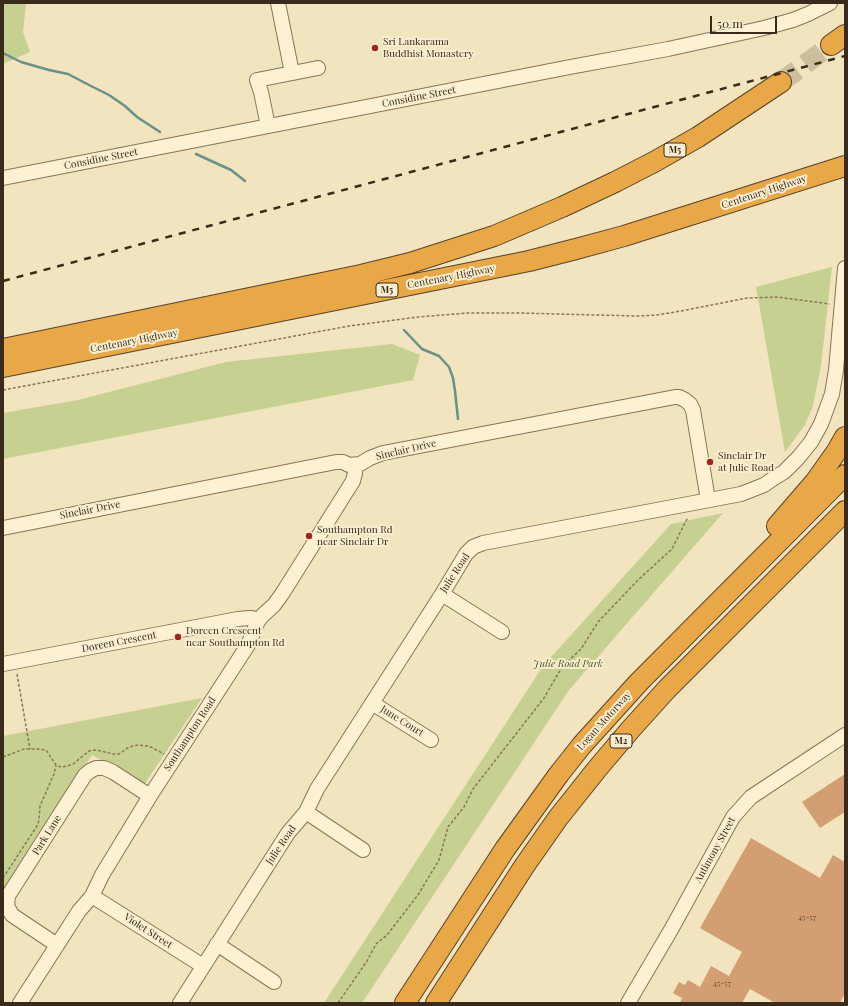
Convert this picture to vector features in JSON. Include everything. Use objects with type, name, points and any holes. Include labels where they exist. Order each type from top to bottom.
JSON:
[{"type":"highway","name":"Centenary Highway","points":[[3,349],[361,275],[410,263],[494,236],[562,207],[647,165],[698,137],[781,82]]},
{"type":"highway","name":"Centenary Highway","points":[[3,367],[536,259],[631,233],[839,168]]},
{"type":"highway","points":[[738,582],[742,566],[815,482],[845,437]]},
{"type":"highway","name":"Logan Motorway","points":[[405,1003],[505,849],[582,744],[639,682],[845,475]]},
{"type":"highway","name":"M2","points":[[436,1003],[525,865],[558,818],[597,769],[666,689],[845,511]]},
{"type":"street","points":[[278,3],[292,73]]},
{"type":"street","name":"Considine Street","points":[[3,178],[690,44],[764,28],[793,20],[830,3]]},
{"type":"street","points":[[268,126],[257,80],[318,68]]},
{"type":"street","name":"Julie Road","points":[[180,1003],[288,833],[306,812],[317,789],[466,554],[473,547],[483,543],[741,494],[764,484],[784,472],[798,458],[811,442],[821,424],[832,394],[836,370],[836,305],[845,268]]},
{"type":"street","name":"Sinclair Drive","points":[[3,528],[336,462],[344,462],[349,465],[355,465],[383,453],[679,397],[688,402],[693,410],[708,500]]},
{"type":"street","name":"Southampton Road","points":[[20,1003],[79,911],[92,896],[102,875],[150,796],[248,645],[258,621],[266,611],[274,605],[282,594],[353,480],[355,465]]},
{"type":"street","points":[[442,594],[502,632]]},
{"type":"street","name":"Doreen Crescent","points":[[9,663],[238,619],[252,618],[258,621]]},
{"type":"street","name":"June Court","points":[[372,703],[431,740]]},
{"type":"street","name":"Antimony Street","points":[[628,1003],[672,928],[732,817],[751,797],[845,735]]},
{"type":"street","name":"Park Lane","points":[[57,945],[12,915],[7,906],[8,896],[85,776],[90,771],[96,768],[104,768],[113,772],[150,796]]},
{"type":"street","points":[[306,812],[363,850]]},
{"type":"street","name":"Violet Street","points":[[92,896],[203,966]]},
{"type":"street","points":[[217,944],[274,982]]},
{"type":"path","points":[[3,390],[349,326],[418,317],[468,313],[637,316],[657,315],[680,312],[747,298],[776,297],[836,305]]},
{"type":"path","points":[[338,1003],[367,961],[376,944],[387,935],[418,895],[439,860],[448,827],[464,807],[473,789],[544,698],[562,667],[581,649],[598,622],[638,580],[672,548],[690,513]]},
{"type":"path","points":[[9,663],[30,749]]},
{"type":"path","points":[[3,757],[24,749],[46,750],[56,764],[67,766],[73,764],[89,751],[94,750],[119,754],[129,747],[138,745],[149,746],[166,755]]},
{"type":"path","points":[[3,878],[37,826],[40,806],[54,774],[56,764]]},
{"type":"green space","points":[[3,3],[26,3],[23,32],[30,52],[3,64]]},
{"type":"green space","points":[[832,267],[821,366],[813,406],[805,425],[785,452],[756,287]]},
{"type":"green space","points":[[392,344],[420,355],[413,380],[3,459],[3,413],[78,400],[226,362]]},
{"type":"green space","name":"Julie Road Park","points":[[723,513],[569,690],[362,1003],[324,1003],[543,666],[671,524]]},
{"type":"green space","points":[[202,698],[144,785],[92,755],[3,895],[3,736]]},
{"type":"building","points":[[845,774],[845,812],[820,828],[802,802]]},
{"type":"building","points":[[751,838],[820,878],[833,855],[845,862],[845,993],[840,1003],[775,1003],[750,989],[742,1003],[680,1003],[682,998],[673,993],[679,982],[685,985],[688,980],[700,987],[711,966],[729,976],[742,952],[700,928]]},
{"type":"waterway","points":[[3,53],[21,62],[68,74],[109,95],[125,106],[137,117],[160,132]]},
{"type":"waterway","points":[[196,154],[231,170],[245,181]]},
{"type":"waterway","points":[[404,330],[422,349],[439,356],[449,367],[453,378],[458,419]]},
{"type":"tunnel","points":[[781,82],[831,45]]},
{"type":"railway","points":[[3,281],[845,56]]},
{"type":"place","name":"Sri Lankarama Buddhist Monastery","points":[[375,48]]},
{"type":"place","name":"Sinclair Dr at Julie Road","points":[[710,462]]},
{"type":"place","name":"Southampton Rd near Sinclair Dr","points":[[309,536]]},
{"type":"place","name":"Doreen Crescent near Southampton Rd","points":[[178,637]]}]
